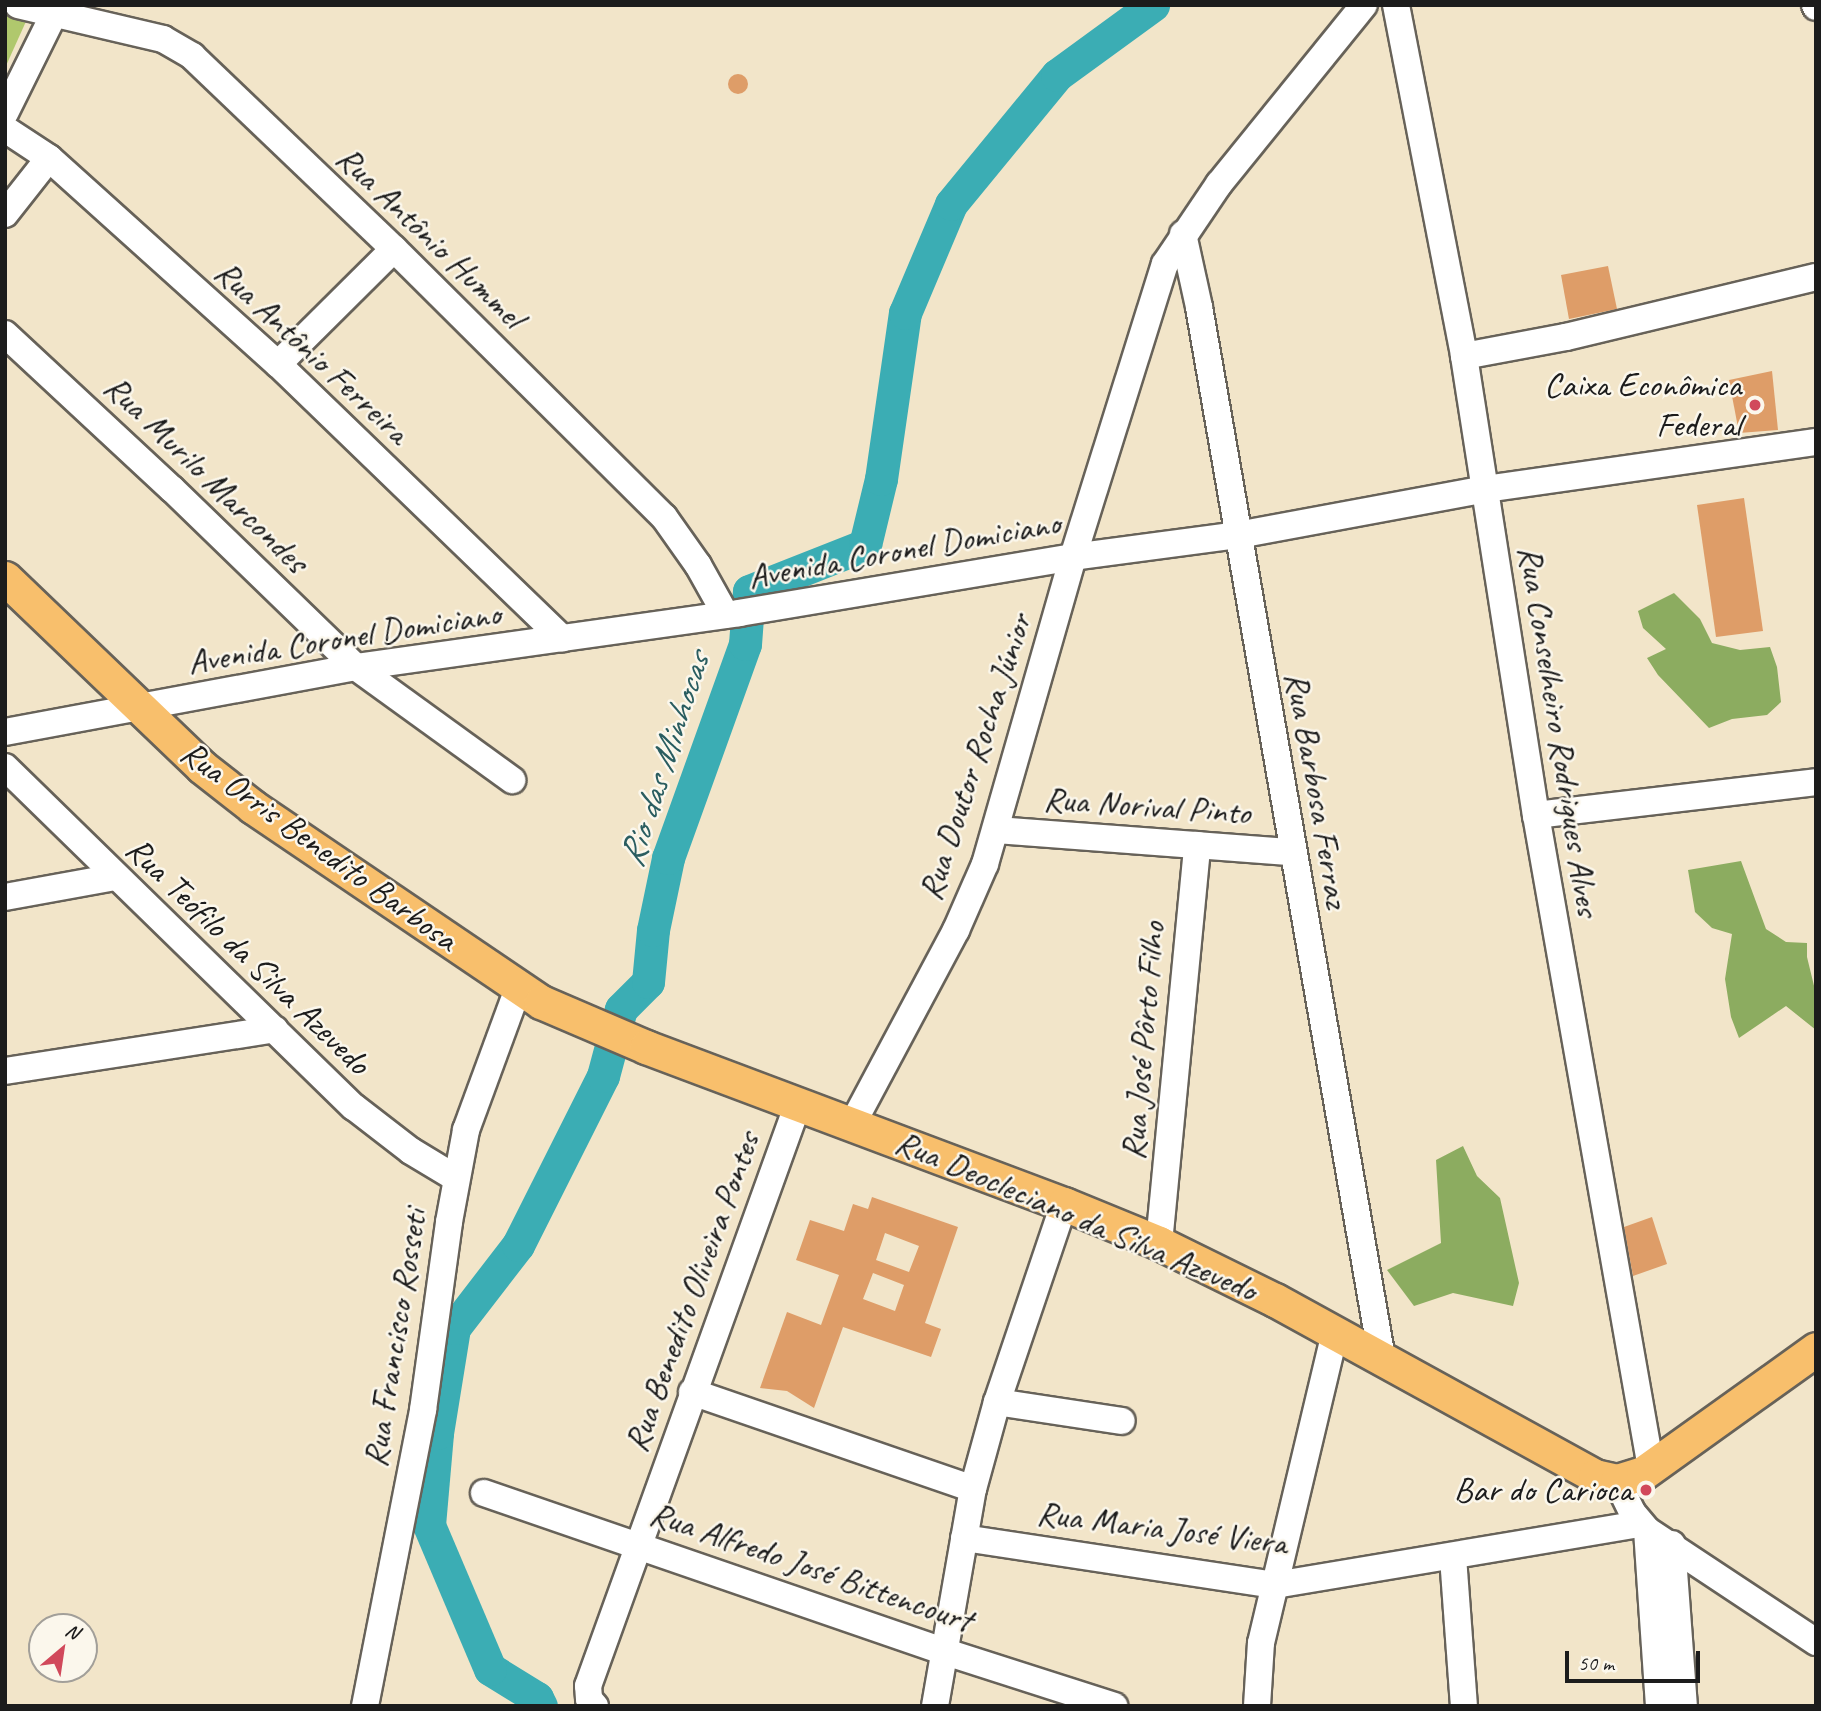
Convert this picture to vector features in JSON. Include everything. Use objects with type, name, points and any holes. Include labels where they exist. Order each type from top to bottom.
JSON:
[{"type":"main road","name":"Rua Orris Benedito Barbosa","points":[[5,578],[136,707],[202,767],[253,807],[518,989]]},
{"type":"main road","name":"Rua Deocleciano da Silva Azevedo","points":[[518,989],[592,1025],[853,1123],[1159,1243],[1335,1332],[1576,1467],[1617,1481]]},
{"type":"main road","points":[[1617,1481],[1651,1468],[1816,1349]]},
{"type":"street","name":"Rua Antônio Hummel","points":[[18,5],[163,39],[192,56],[394,249],[664,517],[732,614]]},
{"type":"street","name":"Rua Doutor Rocha Júnior","points":[[853,1123],[971,900],[996,830],[1073,557],[1156,286],[1183,234],[1364,5]]},
{"type":"street","name":"Rua Conselheiro Rodrigues Alves","points":[[1396,5],[1464,356],[1536,815],[1651,1468]]},
{"type":"street","points":[[5,113],[55,12]]},
{"type":"street","name":"Rua Antônio Ferreira","points":[[5,129],[49,158],[278,365],[562,638]]},
{"type":"street","points":[[5,214],[49,158]]},
{"type":"street","name":"Rua Barbosa Ferraz","points":[[1183,234],[1382,1359]]},
{"type":"street","points":[[278,365],[394,249]]},
{"type":"street","points":[[1464,356],[1566,337],[1816,277]]},
{"type":"street","name":"Rua Murilo Marcondes","points":[[5,334],[172,489],[356,667],[512,780]]},
{"type":"street","name":"Avenida Coronel Domiciano","points":[[5,732],[356,667],[732,614],[1073,557],[1238,535],[1485,489],[1816,442]]},
{"type":"street","name":"Rua Teófilo da Silva Azevedo","points":[[5,767],[115,877],[380,1129],[456,1178]]},
{"type":"street","points":[[1536,815],[1816,782]]},
{"type":"street","name":"Rua Norival Pinto","points":[[996,830],[1292,852]]},
{"type":"street","name":"Rua José Pôrto Filho","points":[[1159,1243],[1197,845]]},
{"type":"street","points":[[5,897],[115,877]]},
{"type":"street","name":"Rua Francisco Rosseti","points":[[365,1706],[423,1410],[456,1178],[479,1089],[518,989]]},
{"type":"street","points":[[5,1071],[275,1029]]},
{"type":"street","name":"Rua Benedito Oliveira Pontes","points":[[591,1696],[637,1543],[798,1104]]},
{"type":"street","points":[[935,1706],[973,1489],[997,1402],[1063,1204]]},
{"type":"street","points":[[1256,1706],[1261,1643],[1335,1332]]},
{"type":"street","points":[[692,1392],[973,1489]]},
{"type":"street","points":[[997,1402],[1122,1421]]},
{"type":"street","points":[[1617,1481],[1644,1527],[1659,1706]]},
{"type":"street","name":"Rua Alfredo José Bittencourt","points":[[484,1493],[637,1543],[943,1651],[1114,1706]]},
{"type":"street","points":[[1644,1527],[1816,1642]]},
{"type":"street","name":"Rua Maria José Viera","points":[[964,1538],[1275,1585],[1644,1527]]},
{"type":"street","points":[[1672,1544],[1684,1706]]},
{"type":"street","points":[[1452,1557],[1464,1706]]},
{"type":"green space","points":[[5,13],[28,17],[5,68]]},
{"type":"green space","points":[[1674,593],[1700,619],[1712,643],[1740,650],[1770,647],[1777,667],[1781,702],[1767,715],[1732,719],[1709,728],[1658,675],[1647,658],[1666,649],[1643,628],[1638,611]]},
{"type":"green space","points":[[1741,861],[1766,929],[1786,942],[1807,943],[1807,957],[1816,994],[1816,1030],[1786,1006],[1739,1038],[1731,1017],[1725,979],[1732,934],[1712,928],[1695,912],[1688,870]]},
{"type":"green space","points":[[1463,1146],[1477,1176],[1500,1198],[1519,1283],[1513,1306],[1453,1293],[1414,1306],[1387,1270],[1441,1243],[1436,1160]]},
{"type":"building","points":[[738,74],[745,77],[748,84],[745,91],[738,94],[731,91],[728,84],[731,77]]},
{"type":"building","points":[[1608,266],[1617,309],[1569,319],[1561,275]]},
{"type":"building","name":"Caixa Econômica Federal","points":[[1772,371],[1778,430],[1739,433],[1729,380]]},
{"type":"building","points":[[1744,498],[1763,631],[1716,637],[1697,505]]},
{"type":"building","points":[[872,1197],[958,1227],[925,1323],[941,1329],[931,1357],[843,1327],[814,1408],[787,1391],[760,1388],[787,1312],[821,1325],[839,1275],[796,1260],[810,1220],[844,1231],[853,1204],[868,1209]],"holes":[[[885,1233],[919,1246],[909,1272],[876,1260]],[[873,1273],[904,1285],[895,1311],[863,1299]]]},
{"type":"building","points":[[1652,1217],[1667,1264],[1633,1276],[1624,1227]]},
{"type":"waterway","name":"Rio das Minhocas","points":[[541,1706],[537,1698],[490,1669],[429,1525],[437,1433],[454,1328],[518,1245],[603,1076],[621,1009],[648,982],[653,930],[668,858],[745,644],[749,591],[865,545],[881,479],[905,313],[951,204],[1057,75],[1153,5]]},
{"type":"place","name":"Caixa Econômica Federal","points":[[1755,405]]},
{"type":"place","name":"Bar do Carioca","points":[[1646,1490]]}]
